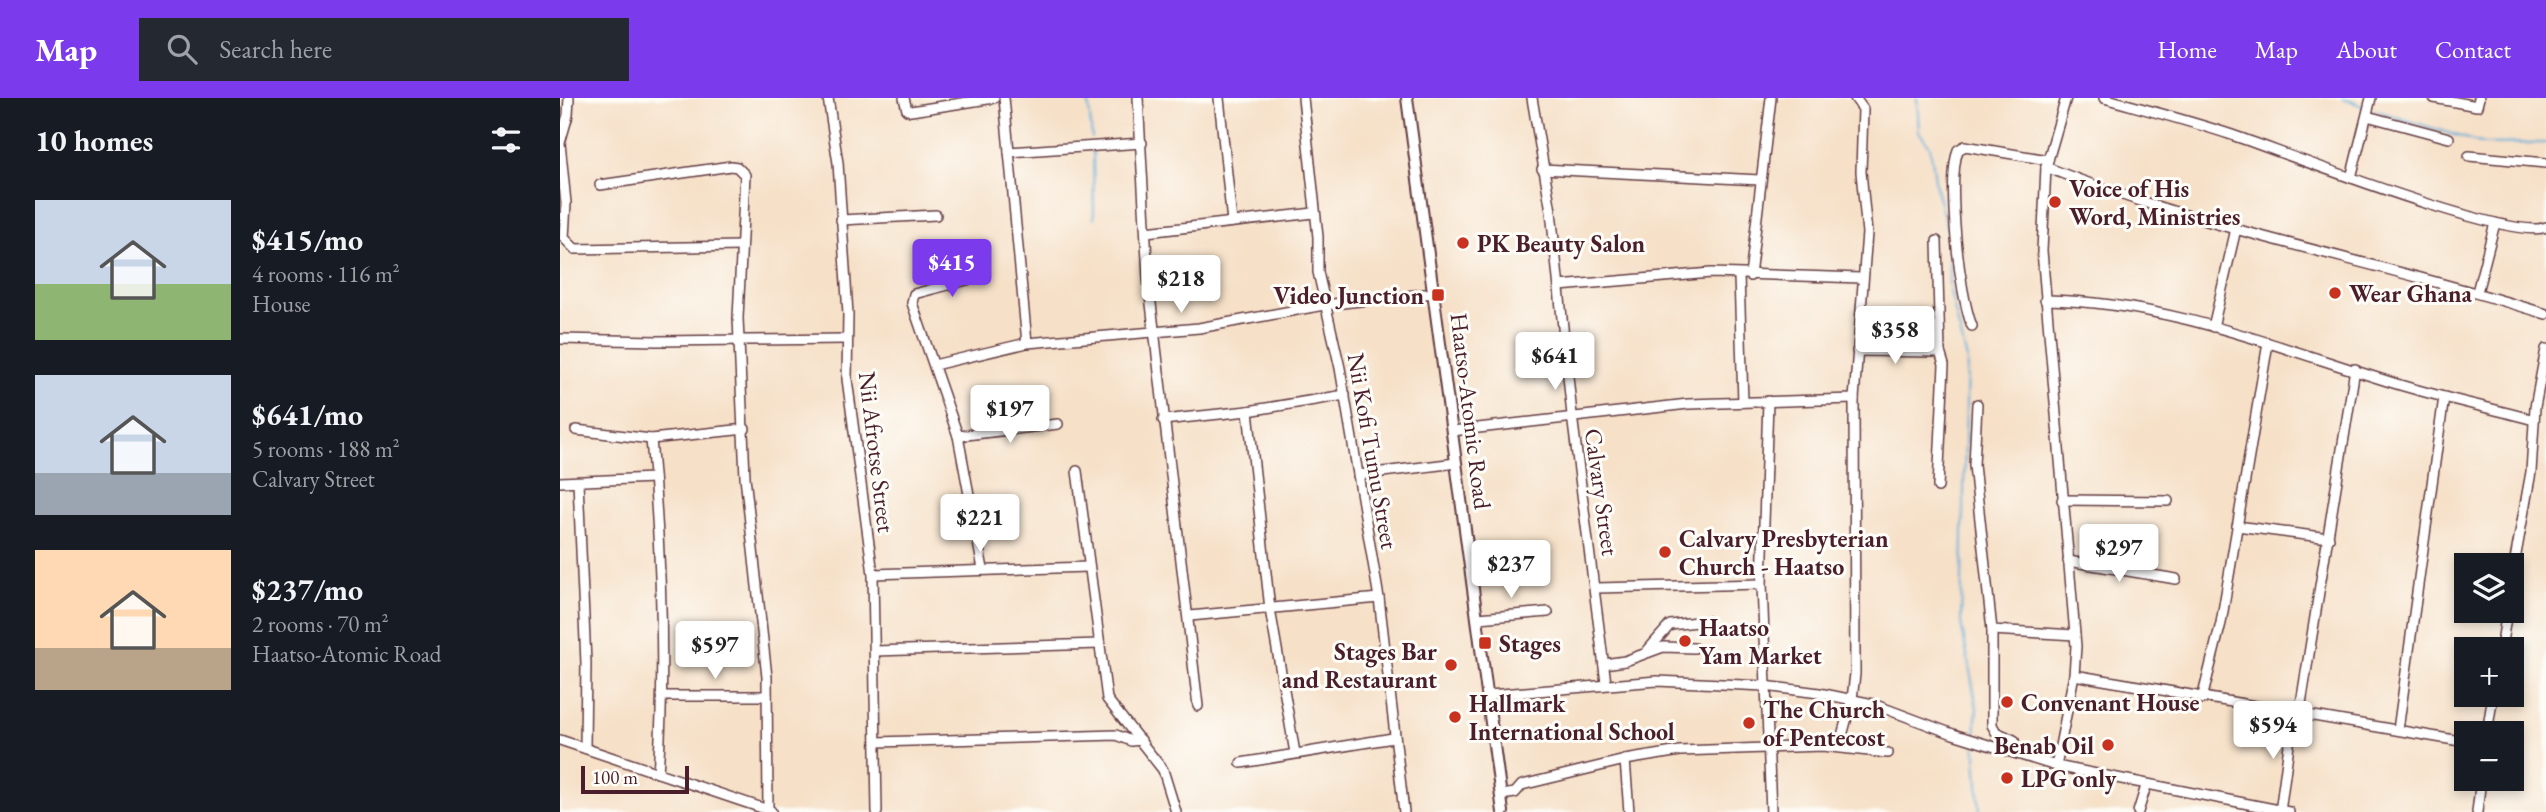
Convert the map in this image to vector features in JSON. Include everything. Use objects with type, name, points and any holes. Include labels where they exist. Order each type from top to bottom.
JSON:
[{"type":"main road","name":"Haatso-Atomic Road","points":[[1407,98],[1503,812]]},
{"type":"street","points":[[569,98],[568,115],[560,143],[566,203],[564,239],[575,249],[741,246]]},
{"type":"street","name":"Nii Afrotse Street","points":[[828,98],[835,133],[848,314],[847,379],[873,573],[877,812]]},
{"type":"street","points":[[904,98],[906,110],[911,111],[994,98]]},
{"type":"street","points":[[1004,98],[1027,344]]},
{"type":"street","points":[[1138,98],[1154,331],[1198,706]]},
{"type":"street","points":[[1219,98],[1232,222]]},
{"type":"street","name":"Nii Kofi Tumu Street","points":[[1303,98],[1324,305],[1345,395],[1379,598],[1388,663],[1393,738],[1405,812]]},
{"type":"street","name":"Calvary Street","points":[[1532,98],[1551,211],[1572,415],[1606,683]]},
{"type":"street","points":[[1750,276],[1771,98]]},
{"type":"street","points":[[1839,747],[1852,699],[1855,653],[1854,399],[1861,278],[1867,233],[1861,172],[1864,116],[1861,103],[1855,98]]},
{"type":"street","points":[[2056,766],[2074,675],[2075,635],[2042,251],[2047,163],[2066,98]]},
{"type":"street","points":[[2105,98],[2232,135],[2351,178],[2495,223],[2534,232],[2546,227]]},
{"type":"street","points":[[2351,178],[2371,98]]},
{"type":"street","points":[[2434,98],[2477,106],[2479,98]]},
{"type":"street","points":[[2367,114],[2449,138]]},
{"type":"street","points":[[1009,152],[1142,143]]},
{"type":"street","points":[[1972,326],[1963,296],[1954,172],[1958,150],[1965,146],[2047,163],[2171,212],[2477,292],[2546,314]]},
{"type":"street","points":[[2469,156],[2546,163]]},
{"type":"street","points":[[560,740],[771,811],[767,696],[758,583],[745,477],[745,429],[739,341],[745,175],[737,167],[600,185]]},
{"type":"street","points":[[1542,169],[1760,180]]},
{"type":"street","points":[[1146,232],[1314,213]]},
{"type":"street","points":[[841,220],[936,215]]},
{"type":"street","points":[[2477,292],[2495,223]]},
{"type":"street","points":[[2213,327],[2236,229]]},
{"type":"street","points":[[1937,241],[1940,352],[1944,365],[1938,487]]},
{"type":"street","points":[[1559,286],[1664,275],[1861,278]]},
{"type":"street","points":[[1739,276],[1744,402]]},
{"type":"street","points":[[978,277],[911,297],[958,436],[983,569]]},
{"type":"street","points":[[934,365],[1027,344],[1199,328],[1324,305],[1434,293]]},
{"type":"street","points":[[2045,300],[2115,303],[2213,327],[2444,397],[2534,420]]},
{"type":"street","points":[[560,338],[739,341],[846,339]]},
{"type":"street","points":[[2202,699],[2219,633],[2268,343]]},
{"type":"street","points":[[2516,553],[2535,450],[2534,420],[2546,349]]},
{"type":"street","points":[[1857,351],[1940,352]]},
{"type":"street","points":[[1489,695],[1606,683],[1693,681],[1765,686],[1852,699],[2056,766],[2146,786],[2283,811],[2296,715],[2329,538],[2355,369]]},
{"type":"street","points":[[1163,420],[1248,411],[1345,395]]},
{"type":"street","points":[[2398,730],[2444,397]]},
{"type":"street","points":[[1452,431],[1572,415],[1744,402],[1854,399]]},
{"type":"street","points":[[1768,401],[1762,584],[1771,812]]},
{"type":"street","points":[[1976,404],[1974,465],[1992,630],[1992,725],[1996,732],[2014,740],[2014,753]]},
{"type":"street","points":[[1248,411],[1270,609],[1295,752]]},
{"type":"street","points":[[958,436],[1058,424]]},
{"type":"street","points":[[576,430],[651,439],[745,429]]},
{"type":"street","points":[[651,439],[661,571],[663,696],[658,773]]},
{"type":"street","points":[[1358,475],[1456,463]]},
{"type":"street","points":[[1077,471],[1107,699],[1163,770],[1175,812]]},
{"type":"street","points":[[560,482],[654,478]]},
{"type":"street","points":[[578,482],[586,663],[585,748]]},
{"type":"street","points":[[2062,500],[2168,501]]},
{"type":"street","points":[[2237,526],[2329,538]]},
{"type":"street","points":[[2068,561],[2176,579]]},
{"type":"street","points":[[873,573],[1088,567]]},
{"type":"street","points":[[1596,588],[1762,584]]},
{"type":"street","points":[[1189,616],[1379,598]]},
{"type":"street","points":[[1478,618],[1548,612]]},
{"type":"street","points":[[1648,650],[1670,625],[1706,621]]},
{"type":"street","points":[[1992,630],[2075,635]]},
{"type":"street","points":[[876,651],[1100,644]]},
{"type":"street","points":[[1604,664],[1625,661],[1648,650],[1663,647],[1694,648]]},
{"type":"street","points":[[2074,675],[2202,699],[2454,740]]},
{"type":"street","points":[[663,696],[767,696]]},
{"type":"street","points":[[1116,735],[1122,719]]},
{"type":"street","points":[[877,742],[1116,735],[1132,741],[1141,740]]},
{"type":"street","points":[[1241,763],[1393,738]]},
{"type":"street","points":[[1501,795],[1515,793],[1522,785],[1625,760],[1680,751],[1839,747],[1888,753]]},
{"type":"street","points":[[1625,760],[1629,812]]},
{"type":"street","points":[[2138,812],[2146,786]]},
{"type":"street","points":[[2477,812],[2480,791]]},
{"type":"waterway","points":[[1088,98],[1092,138]]},
{"type":"waterway","points":[[1917,98],[1919,132],[1930,146],[1937,193],[1949,235],[1949,287],[1967,360],[1961,623],[1977,708],[1975,738]]},
{"type":"waterway","points":[[2343,98],[2365,107]]},
{"type":"waterway","points":[[2374,110],[2484,144],[2546,143]]},
{"type":"waterway","points":[[1093,152],[1094,218]]},
{"type":"waterway","points":[[1975,744],[1980,812]]},
{"type":"place","name":"Voice of His Word, Ministries","points":[[2055,202]]},
{"type":"place","name":"PK Beauty Salon","points":[[1463,243]]},
{"type":"place","name":"Wear Ghana","points":[[2335,293]]},
{"type":"place","name":"Video Junction","points":[[1438,295]]},
{"type":"place","name":"Calvary Presbyterian Church - Haatso","points":[[1665,552]]},
{"type":"place","name":"Haatso Yam Market","points":[[1685,641]]},
{"type":"place","name":"Stages","points":[[1485,643]]},
{"type":"place","name":"Stages Bar and Restaurant","points":[[1451,665]]},
{"type":"place","name":"Convenant House","points":[[2007,702]]},
{"type":"place","name":"Hallmark International School","points":[[1455,717]]},
{"type":"place","name":"The Church of Pentecost","points":[[1749,723]]},
{"type":"place","name":"Benab Oil","points":[[2108,745]]},
{"type":"place","name":"LPG only","points":[[2007,778]]}]
